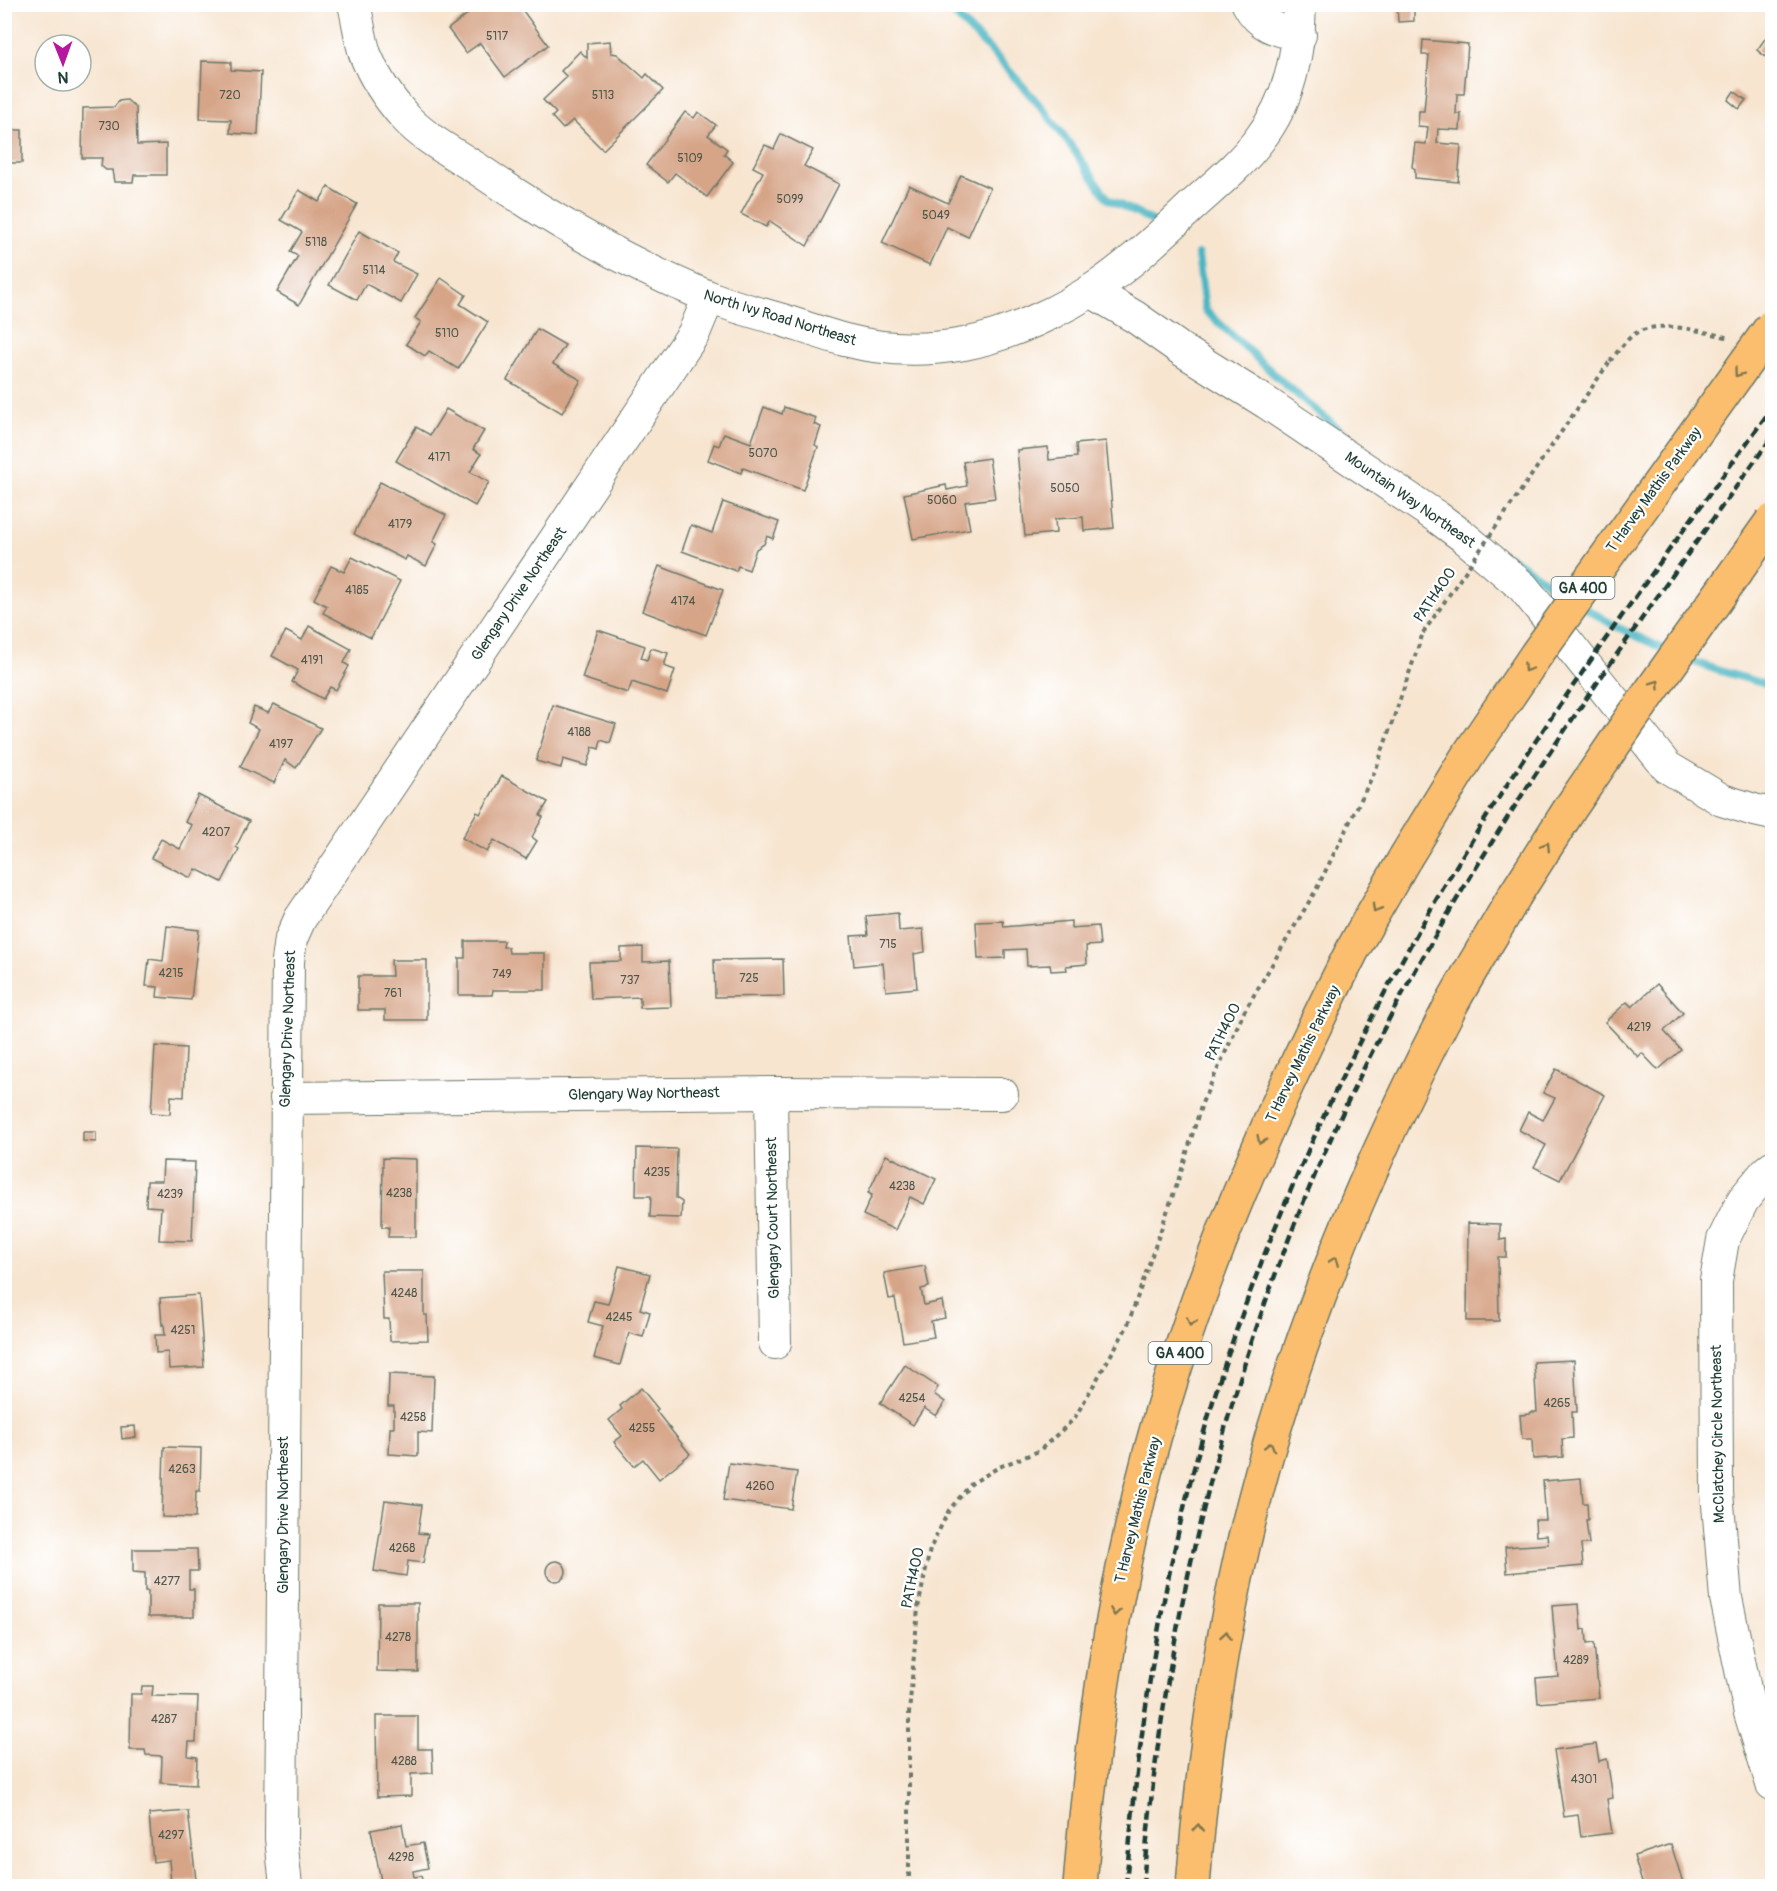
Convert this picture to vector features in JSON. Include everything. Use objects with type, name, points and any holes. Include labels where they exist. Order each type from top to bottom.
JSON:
[{"type":"highway","name":"T Harvey Mathis Parkway","points":[[1080,1887],[1086,1808],[1100,1706],[1118,1592],[1142,1485],[1174,1371],[1211,1265],[1252,1161],[1300,1056],[1352,951],[1405,858],[1467,757],[1536,655],[1773,326]]},
{"type":"highway","points":[[1193,1887],[1200,1809],[1229,1613],[1252,1512],[1282,1405],[1317,1304],[1361,1195],[1452,1004],[1515,895],[1629,722],[1773,521]]},
{"type":"street","name":"North Ivy Road Northeast","points":[[354,4],[365,53],[382,89],[407,119],[526,203],[635,264],[709,297],[847,341],[884,347],[922,349],[964,344],[1006,332],[1058,309],[1091,291],[1146,249],[1242,160],[1274,118],[1286,94],[1294,68],[1300,35],[1300,4]]},
{"type":"street","points":[[1248,4],[1252,12],[1272,29],[1300,35]]},
{"type":"street","name":"Mountain Way Northeast","points":[[1091,291],[1276,409],[1464,537],[1523,587],[1667,767],[1722,800],[1773,814]]},
{"type":"street","name":"Glengary Drive Northeast","points":[[286,1887],[281,1826],[286,1098],[288,961],[291,939],[300,919],[694,333],[709,297]]},
{"type":"street","name":"Glengary Way Northeast","points":[[286,1098],[771,1093],[1002,1094]]},
{"type":"street","name":"Glengary Court Northeast","points":[[771,1093],[775,1342]]},
{"type":"street","name":"McClatchey Circle Northeast","points":[[1773,1167],[1766,1172],[1743,1200],[1724,1240],[1716,1281],[1717,1492],[1726,1598],[1750,1713],[1773,1784]]},
{"type":"path","name":"PATH400","points":[[909,1887],[909,1714],[918,1608],[930,1549],[949,1510],[971,1484],[999,1467],[1039,1451],[1074,1419],[1126,1327],[1177,1183],[1202,1103],[1244,1012],[1316,890],[1376,769],[1423,633],[1610,361],[1635,333],[1648,328],[1669,327],[1697,330],[1740,340]]},
{"type":"building","points":[[481,4],[518,4],[548,45],[505,77],[480,43],[466,53],[448,29]]},
{"type":"building","points":[[1397,4],[1431,4],[1431,6],[1414,7],[1414,21],[1398,22]]},
{"type":"building","points":[[1772,29],[1772,62],[1757,50]]},
{"type":"building","points":[[1423,40],[1468,44],[1464,94],[1457,94],[1456,114],[1461,114],[1460,130],[1438,129],[1437,143],[1461,145],[1458,182],[1415,178],[1415,169],[1412,167],[1415,143],[1426,144],[1428,127],[1418,126],[1419,111],[1424,111],[1429,55],[1422,55]]},
{"type":"building","points":[[610,41],[611,53],[617,54],[644,78],[647,74],[663,90],[603,150],[573,120],[563,129],[552,117],[556,113],[543,100],[567,77],[561,71],[580,51],[587,58],[587,43]]},
{"type":"building","points":[[202,61],[231,62],[231,70],[261,72],[258,135],[230,133],[231,120],[200,119]]},
{"type":"building","points":[[1734,91],[1746,100],[1739,109],[1728,100]]},
{"type":"building","points":[[127,100],[136,108],[137,145],[166,144],[166,175],[134,175],[133,182],[114,182],[112,170],[106,170],[101,166],[102,158],[82,158],[83,108],[114,107],[119,101]]},
{"type":"building","points":[[685,112],[694,118],[698,112],[716,125],[708,135],[727,149],[724,154],[733,162],[707,197],[675,173],[668,182],[646,165]]},
{"type":"building","points":[[4,130],[22,130],[22,163],[4,163]]},
{"type":"building","points":[[781,134],[813,150],[804,166],[839,184],[807,246],[770,221],[766,227],[741,214],[763,172],[753,167],[765,145],[774,149]]},
{"type":"building","points":[[961,175],[990,188],[968,237],[947,227],[930,265],[882,243],[909,185],[948,203]]},
{"type":"building","points":[[328,187],[357,204],[299,305],[277,292],[298,256],[290,252],[302,232],[281,220],[299,190],[319,202]]},
{"type":"building","points":[[359,231],[398,253],[393,262],[417,274],[401,303],[366,284],[357,300],[329,285]]},
{"type":"building","points":[[441,278],[466,295],[460,304],[488,322],[458,369],[429,351],[425,356],[406,344],[421,322],[415,318]]},
{"type":"building","points":[[537,329],[565,345],[553,364],[581,380],[562,413],[507,380]]},
{"type":"building","points":[[764,407],[782,414],[784,407],[816,418],[814,424],[821,427],[815,445],[818,447],[803,490],[743,468],[741,473],[708,460],[714,444],[719,446],[724,433],[751,443]]},
{"type":"building","points":[[446,409],[484,431],[473,449],[481,454],[470,472],[489,482],[475,506],[396,461],[416,427],[430,435]]},
{"type":"building","points":[[1106,441],[1114,528],[1084,531],[1083,517],[1055,519],[1056,533],[1025,536],[1017,450],[1048,447],[1049,460],[1077,457],[1076,444]]},
{"type":"building","points":[[989,458],[995,498],[965,502],[970,529],[913,539],[904,494],[946,485],[947,490],[967,486],[963,462]]},
{"type":"building","points":[[380,482],[446,515],[433,542],[437,544],[426,566],[407,556],[405,560],[354,534]]},
{"type":"building","points":[[723,502],[779,522],[773,539],[767,536],[764,544],[756,549],[749,570],[738,566],[736,571],[682,551],[691,525],[712,533]]},
{"type":"building","points":[[352,557],[400,581],[371,638],[323,613],[327,606],[314,599],[331,566],[344,572]]},
{"type":"building","points":[[659,566],[723,590],[706,635],[642,611]]},
{"type":"building","points":[[309,626],[351,649],[344,663],[349,666],[336,690],[330,687],[323,699],[292,682],[298,670],[272,656],[286,631],[302,640]]},
{"type":"building","points":[[598,630],[645,646],[641,658],[647,660],[651,648],[668,653],[664,666],[675,670],[667,694],[632,682],[628,693],[582,678]]},
{"type":"building","points":[[274,704],[321,728],[296,768],[285,760],[274,783],[240,767],[259,729],[248,723],[254,707],[268,713]]},
{"type":"building","points":[[553,705],[616,724],[610,743],[601,740],[599,749],[593,747],[587,766],[563,759],[561,768],[536,761]]},
{"type":"building","points":[[502,776],[548,802],[540,815],[543,817],[532,837],[537,841],[526,859],[494,840],[487,852],[462,838],[477,812],[480,814]]},
{"type":"building","points":[[198,795],[249,821],[236,847],[239,849],[222,882],[196,869],[191,878],[151,858],[161,839],[180,849],[192,825],[185,822]]},
{"type":"building","points":[[898,913],[899,931],[923,929],[925,952],[914,954],[917,988],[886,991],[883,963],[854,966],[851,936],[868,935],[866,916]]},
{"type":"building","points":[[1003,921],[1004,927],[1071,921],[1071,928],[1098,926],[1100,945],[1086,946],[1087,964],[1066,966],[1067,970],[1051,971],[1050,965],[1027,966],[1026,949],[1005,950],[1005,958],[978,959],[976,922]]},
{"type":"building","points":[[167,926],[199,930],[191,1000],[157,997],[158,987],[146,986],[149,959],[163,961]]},
{"type":"building","points":[[465,941],[504,941],[503,947],[508,947],[509,953],[545,953],[545,990],[493,990],[492,995],[459,995],[459,958],[465,958]]},
{"type":"building","points":[[643,947],[643,962],[669,961],[671,1007],[640,1008],[640,997],[591,999],[589,962],[621,961],[621,948]]},
{"type":"building","points":[[783,959],[784,996],[715,997],[714,960]]},
{"type":"building","points":[[391,960],[427,960],[427,1020],[385,1020],[385,1010],[358,1010],[358,976],[392,976]]},
{"type":"building","points":[[1657,984],[1683,1013],[1664,1031],[1681,1050],[1658,1070],[1642,1053],[1638,1057],[1605,1022],[1627,1002],[1632,1007]]},
{"type":"building","points":[[155,1046],[186,1048],[184,1097],[171,1096],[170,1114],[151,1113]]},
{"type":"building","points":[[1556,1069],[1605,1095],[1560,1180],[1534,1167],[1546,1145],[1519,1130],[1528,1112],[1543,1120],[1555,1098],[1543,1093]]},
{"type":"building","points":[[83,1132],[96,1132],[96,1142],[83,1141]]},
{"type":"building","points":[[637,1148],[677,1149],[676,1198],[682,1202],[681,1218],[650,1217],[651,1196],[636,1196]]},
{"type":"building","points":[[886,1155],[936,1179],[924,1204],[910,1197],[895,1230],[863,1215],[872,1195],[868,1193]]},
{"type":"building","points":[[383,1158],[416,1159],[416,1237],[388,1237],[389,1227],[382,1227]]},
{"type":"building","points":[[163,1161],[195,1162],[192,1241],[159,1240],[161,1207],[146,1206],[147,1181],[162,1181]]},
{"type":"building","points":[[1468,1223],[1500,1224],[1500,1240],[1506,1239],[1506,1257],[1498,1257],[1499,1321],[1467,1321]]},
{"type":"building","points":[[619,1266],[650,1274],[640,1309],[650,1312],[643,1337],[629,1333],[620,1365],[594,1358],[603,1326],[588,1322],[594,1301],[608,1304]]},
{"type":"building","points":[[925,1266],[929,1287],[921,1289],[924,1305],[942,1301],[945,1318],[931,1321],[934,1337],[903,1342],[895,1298],[889,1299],[884,1273]]},
{"type":"building","points":[[382,1271],[424,1271],[424,1315],[427,1315],[428,1340],[390,1341],[389,1319],[384,1319]]},
{"type":"building","points":[[199,1295],[204,1367],[169,1369],[168,1352],[156,1353],[155,1335],[165,1335],[160,1298]]},
{"type":"building","points":[[1574,1360],[1577,1412],[1572,1412],[1573,1438],[1562,1439],[1563,1457],[1533,1459],[1532,1439],[1522,1439],[1520,1415],[1537,1412],[1534,1362]]},
{"type":"building","points":[[905,1365],[938,1387],[934,1394],[945,1402],[936,1416],[924,1408],[913,1425],[880,1403]]},
{"type":"building","points":[[389,1374],[434,1376],[432,1433],[418,1432],[418,1456],[389,1454],[390,1428],[394,1428],[394,1406],[388,1406]]},
{"type":"building","points":[[641,1388],[690,1454],[659,1479],[643,1459],[634,1466],[614,1442],[622,1436],[609,1420],[622,1409],[620,1406]]},
{"type":"building","points":[[135,1426],[136,1437],[122,1439],[121,1427]]},
{"type":"building","points":[[164,1447],[201,1448],[200,1491],[196,1491],[195,1518],[162,1517]]},
{"type":"building","points":[[729,1463],[797,1472],[791,1509],[723,1500]]},
{"type":"building","points":[[1581,1478],[1583,1503],[1587,1503],[1588,1520],[1586,1520],[1589,1544],[1581,1544],[1583,1566],[1507,1573],[1505,1547],[1548,1544],[1547,1535],[1536,1536],[1535,1520],[1546,1520],[1543,1481]]},
{"type":"building","points":[[385,1500],[422,1505],[418,1533],[428,1534],[423,1563],[408,1561],[406,1576],[374,1571]]},
{"type":"building","points":[[133,1549],[197,1549],[198,1571],[189,1571],[189,1589],[194,1589],[194,1617],[148,1617],[145,1573],[133,1572]]},
{"type":"building","points":[[552,1561],[560,1561],[566,1567],[566,1575],[560,1581],[552,1581],[546,1575],[546,1567]]},
{"type":"building","points":[[378,1603],[418,1603],[418,1672],[377,1671]]},
{"type":"building","points":[[1579,1604],[1581,1630],[1586,1629],[1587,1644],[1594,1643],[1599,1698],[1538,1703],[1536,1678],[1558,1676],[1552,1606]]},
{"type":"building","points":[[142,1686],[153,1686],[152,1696],[198,1697],[196,1742],[189,1742],[188,1756],[197,1757],[196,1785],[161,1783],[162,1756],[146,1755],[145,1750],[130,1750],[131,1694],[141,1694]]},
{"type":"building","points":[[376,1716],[418,1716],[418,1749],[432,1749],[433,1773],[411,1774],[411,1796],[377,1797]]},
{"type":"building","points":[[1596,1744],[1599,1761],[1607,1759],[1613,1798],[1607,1799],[1612,1833],[1581,1837],[1578,1815],[1564,1817],[1554,1750]]},
{"type":"building","points":[[188,1811],[196,1880],[171,1883],[169,1860],[153,1862],[149,1814]]},
{"type":"building","points":[[402,1824],[406,1846],[423,1843],[428,1868],[413,1871],[414,1877],[421,1876],[424,1886],[382,1886],[371,1830]]},
{"type":"building","points":[[1671,1844],[1684,1886],[1643,1886],[1634,1856]]},
{"type":"waterway","points":[[944,4],[994,54],[1043,109],[1108,199],[1154,222]]},
{"type":"waterway","points":[[1198,255],[1205,310],[1287,386],[1363,449]]},
{"type":"waterway","points":[[1510,557],[1569,598]]},
{"type":"waterway","points":[[1582,606],[1615,626],[1670,652]]},
{"type":"waterway","points":[[1683,658],[1772,686]]},
{"type":"railway","points":[[1126,1886],[1147,1696],[1184,1508],[1218,1385],[1255,1280],[1296,1177],[1393,977],[1479,829],[1573,686],[1772,408]]},
{"type":"railway","points":[[1143,1886],[1155,1768],[1173,1650],[1197,1534],[1228,1419],[1264,1306],[1307,1194],[1355,1086],[1410,980],[1493,840],[1583,703],[1772,437]]}]
